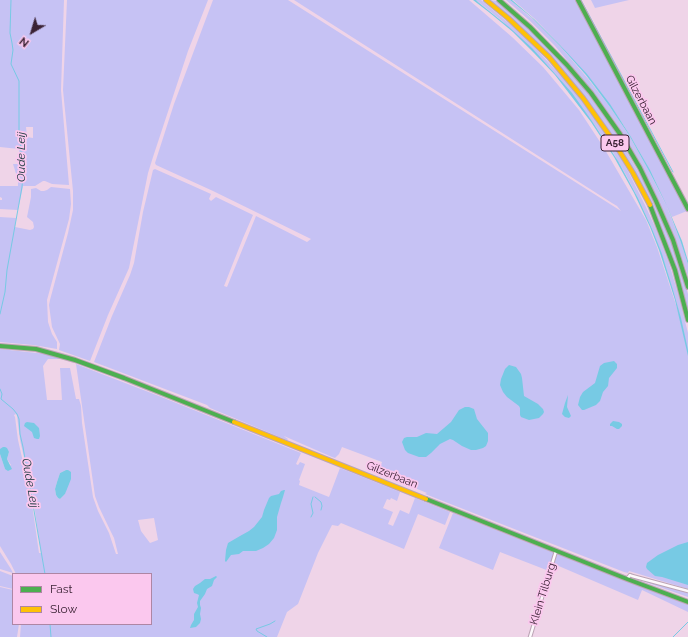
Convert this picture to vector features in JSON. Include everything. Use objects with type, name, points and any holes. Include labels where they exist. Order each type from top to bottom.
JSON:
[{"type":"main road","name":"A58","points":[[486,0],[508,18],[549,57],[583,98],[612,139],[633,173],[652,211],[675,270],[688,320]]},
{"type":"main road","name":"A58","points":[[499,0],[530,27],[567,65],[591,93],[616,129],[640,168],[656,201],[673,240],[688,287]]},
{"type":"main road","name":"Gilzerbaan","points":[[578,0],[688,209]]},
{"type":"main road","name":"Gilzerbaan","points":[[0,346],[36,349],[57,353],[76,362],[90,364],[556,551],[688,602]]},
{"type":"street","name":"Klein Tilburg","points":[[530,637],[556,551]]},
{"type":"street","points":[[627,579],[630,575],[688,591]]},
{"type":"shaded area","points":[[0,0],[64,0],[61,90],[69,185],[52,184],[43,181],[35,186],[23,186],[18,210],[0,209],[0,200],[2,200],[2,198],[0,197],[0,186],[18,186],[18,180],[13,164],[20,164],[19,149],[0,147]],"holes":[[[26,127],[33,127],[33,138],[27,137]]]},
{"type":"shaded area","points":[[67,0],[208,0],[188,51],[148,173],[129,268],[90,361],[59,350],[60,344],[52,327],[49,305],[73,210],[73,191],[63,90]]},
{"type":"shaded area","points":[[213,0],[288,0],[621,211],[617,206],[294,0],[469,0],[512,37],[543,67],[579,110],[604,148],[646,220],[657,247],[679,314],[666,267],[653,231],[638,198],[611,149],[592,121],[549,67],[501,20],[476,0],[481,0],[512,26],[538,51],[571,87],[616,149],[645,205],[669,263],[688,333],[688,589],[629,571],[628,573],[624,572],[425,494],[427,493],[378,473],[382,462],[342,447],[339,454],[335,458],[332,457],[284,436],[288,439],[287,440],[210,408],[207,405],[94,362],[134,263],[143,212],[153,170],[155,169],[211,194],[209,199],[211,201],[216,197],[253,215],[224,286],[227,287],[256,216],[307,242],[311,239],[156,165],[155,163],[174,104]]},
{"type":"shaded area","points":[[489,0],[497,1],[551,50],[586,91],[616,133],[643,180],[666,228],[680,266],[688,294],[688,311],[661,227],[642,186],[615,139],[584,95],[554,60],[522,28]]},
{"type":"shaded area","points":[[506,0],[510,0],[536,22],[560,46],[589,80],[629,135],[666,205],[655,181],[638,149],[624,126],[601,93],[560,45],[535,19],[513,0],[575,0],[687,211],[672,217],[667,207],[688,264],[688,276],[674,235],[659,201],[639,161],[618,126],[592,90],[555,46]]},
{"type":"shaded area","points":[[591,0],[629,0],[595,8]]},
{"type":"shaded area","points":[[51,187],[70,189],[71,204],[69,219],[47,300],[48,322],[52,334],[57,342],[57,349],[0,342],[0,217],[16,218],[15,227],[30,230],[33,229],[33,222],[27,217],[31,189],[36,188],[44,191]]},
{"type":"shaded area","points":[[0,349],[46,354],[61,359],[48,359],[43,366],[47,400],[62,400],[60,368],[70,368],[76,399],[79,399],[81,406],[82,423],[93,497],[109,533],[116,554],[118,554],[114,538],[95,496],[76,364],[301,453],[296,464],[298,465],[300,462],[305,464],[299,480],[299,485],[329,497],[340,468],[400,492],[397,501],[391,498],[390,500],[387,499],[383,508],[393,512],[388,524],[393,526],[400,510],[409,514],[415,498],[450,512],[445,525],[418,514],[404,549],[341,523],[338,526],[332,525],[318,553],[298,604],[287,612],[277,637],[20,637],[21,625],[152,625],[152,573],[16,573],[0,546],[0,454],[5,469],[11,465],[7,459],[9,452],[0,450]],"holes":[[[16,414],[20,440],[33,497],[41,553],[39,553],[31,497],[14,415]],[[68,470],[65,494],[60,499],[56,495],[55,489],[60,473]],[[154,518],[158,540],[150,543],[141,531],[138,520]]]},
{"type":"shaded area","points":[[453,513],[554,553],[549,571],[500,552],[493,570],[439,548]]},
{"type":"shaded area","points":[[0,552],[11,569],[13,573],[0,569]]},
{"type":"shaded area","points":[[557,554],[688,605],[688,612],[642,590],[638,600],[554,564]]},
{"type":"shaded area","points":[[0,571],[12,576],[12,589],[0,586]]},
{"type":"shaded area","points":[[634,578],[688,591],[688,597]]},
{"type":"shaded area","points":[[0,587],[12,590],[12,625],[19,625],[17,637],[0,637]]},
{"type":"water","points":[[473,0],[476,0],[532,48],[572,93],[618,161],[638,198],[662,254],[681,318],[688,356],[675,300],[659,250],[634,193],[614,157],[591,122],[555,75],[513,32]]},
{"type":"water","points":[[510,0],[512,0],[534,19],[560,45],[587,74],[610,104],[631,137],[650,170],[667,206],[629,135],[586,75],[531,17]]},
{"type":"water","points":[[667,206],[682,241],[688,264],[680,240]]},
{"type":"water","points":[[614,361],[617,364],[617,368],[609,378],[608,386],[603,392],[600,401],[596,405],[582,410],[578,405],[583,392],[595,383],[600,366],[604,363]]},
{"type":"water","points":[[509,365],[516,367],[521,374],[524,396],[538,404],[543,409],[544,412],[539,418],[529,420],[521,417],[519,406],[503,392],[500,385],[501,379],[505,369]]},
{"type":"water","points":[[568,395],[567,407],[571,416],[569,418],[562,414]]},
{"type":"water","points":[[465,407],[474,409],[477,419],[488,433],[488,441],[486,446],[476,450],[471,450],[450,439],[440,444],[426,457],[419,457],[408,453],[405,450],[402,442],[404,438],[417,437],[426,433],[437,434],[451,422],[459,410]]},
{"type":"water","points":[[613,421],[619,422],[622,426],[617,429],[610,426]]},
{"type":"water","points":[[27,422],[34,423],[39,428],[39,439],[34,438],[32,432],[24,426]]},
{"type":"water","points":[[3,447],[7,448],[9,452],[7,459],[12,469],[8,471],[5,469],[0,454],[0,449]]},
{"type":"water","points":[[66,470],[71,472],[71,479],[65,494],[60,499],[56,495],[55,489],[60,473]]},
{"type":"water","points":[[285,490],[277,517],[277,530],[274,538],[269,544],[256,551],[243,551],[239,554],[231,555],[226,562],[226,550],[228,543],[254,527],[262,517],[269,498]]},
{"type":"water","points":[[688,542],[688,585],[655,576],[647,569],[647,563],[658,555],[678,545]]},
{"type":"water","points":[[216,576],[217,577],[212,586],[207,589],[200,601],[200,623],[196,627],[190,628],[194,620],[194,614],[198,607],[197,603],[199,595],[194,593],[193,589],[205,579],[210,579]]},
{"type":"waterway","name":"Oude Leij","points":[[0,314],[5,292],[7,270],[23,174],[19,131],[19,81],[11,64],[13,50],[10,33],[11,0]]},
{"type":"waterway","points":[[581,0],[673,172]]},
{"type":"waterway","name":"Oude Leij","points":[[0,389],[2,394],[1,399],[13,409],[19,419],[20,434],[45,573]]},
{"type":"waterway","points":[[311,517],[313,513],[311,504],[313,497]]},
{"type":"waterway","points":[[315,497],[321,502],[321,510]]},
{"type":"waterway","points":[[267,637],[256,629],[275,621]]},
{"type":"waterway","points":[[673,637],[688,622]]},
{"type":"waterway","name":"Oude Leij","points":[[50,625],[51,637]]},
{"type":"traffic: fast","points":[[499,0],[530,27],[567,65],[591,93],[620,134],[640,168],[656,201],[673,240],[688,287]]},
{"type":"traffic: fast","points":[[578,0],[688,209]]},
{"type":"traffic: fast","points":[[650,205],[675,270],[688,320]]},
{"type":"traffic: fast","points":[[0,346],[36,349],[75,360],[234,422]]},
{"type":"traffic: fast","points":[[426,499],[688,602]]},
{"type":"traffic: slow","points":[[486,0],[508,18],[549,57],[583,98],[612,139],[633,173],[650,205]]},
{"type":"traffic: slow","points":[[234,422],[426,499]]}]
